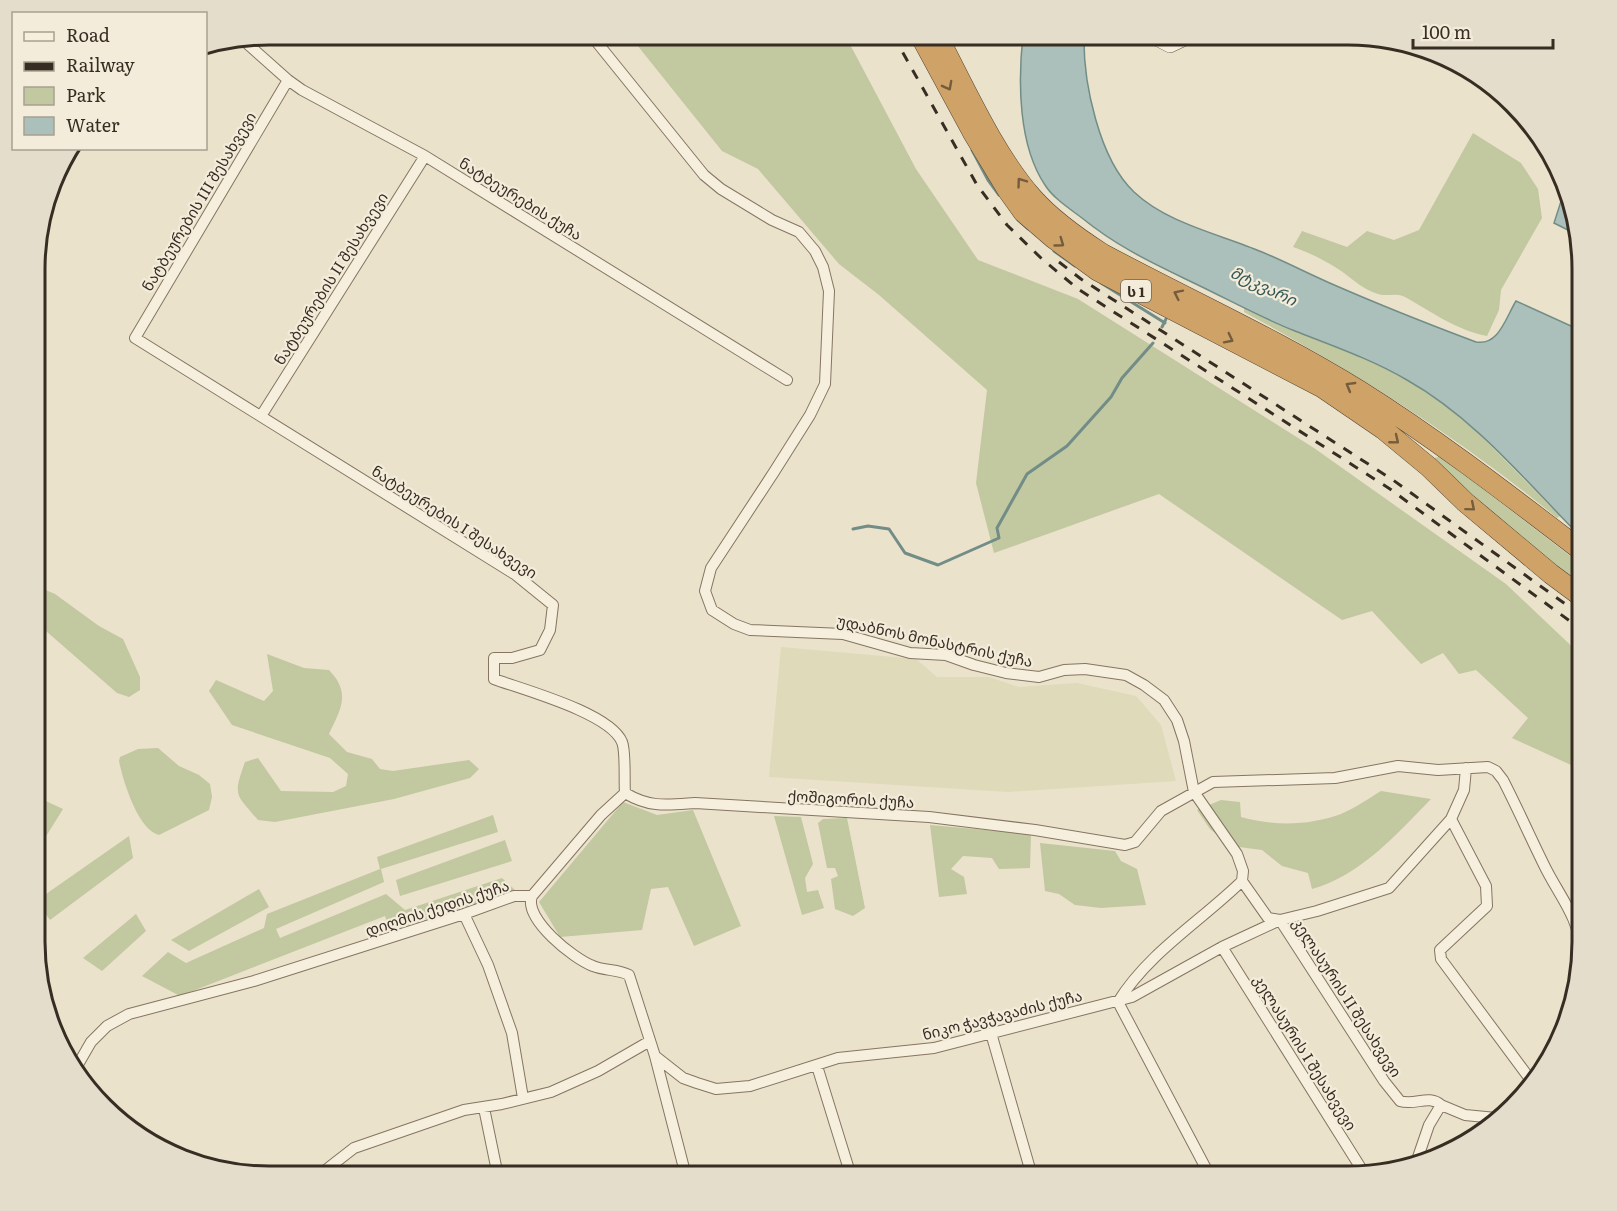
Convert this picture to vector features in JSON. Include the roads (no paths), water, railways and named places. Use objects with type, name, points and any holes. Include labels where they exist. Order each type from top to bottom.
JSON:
[{"type":"highway","name":"ს 1","points":[[925,45],[973,133],[1008,191],[1023,212],[1053,238],[1098,271],[1323,388],[1383,429],[1429,467],[1465,502],[1572,590]]},
{"type":"highway","name":"ს 1","points":[[942,45],[980,116],[1013,170],[1032,196],[1054,219],[1103,254],[1285,348],[1359,391],[1452,453],[1572,543]]},
{"type":"street","name":"უდაბნოს მონასტრის ქუჩა","points":[[599,45],[704,175],[721,189],[772,220],[799,232],[815,251],[824,267],[829,291],[825,384],[810,415],[711,568],[705,591],[712,610],[734,624],[750,630],[843,634],[910,653],[946,655],[1006,673],[1038,677],[1065,670],[1086,669],[1126,675],[1164,700],[1177,720],[1184,741],[1194,792],[1237,854],[1243,871],[1242,881]]},
{"type":"street","name":"ნატბეურების ქუჩა","points":[[250,46],[302,90],[425,156],[787,380]]},
{"type":"street","name":"ნატბეურების III შესახვევი","points":[[135,338],[288,80]]},
{"type":"street","name":"ნატბეურების II შესახვევი","points":[[261,416],[425,156]]},
{"type":"street","name":"ნატბეურების I შესახვევი","points":[[135,338],[516,575],[553,605],[550,630],[540,650],[512,658],[494,658],[494,680],[580,710],[613,729],[623,743],[625,793]]},
{"type":"street","name":"ქოშიგორის ქუჩა","points":[[625,793],[639,801],[658,806],[695,803],[929,817],[1035,830],[1125,845],[1135,842],[1161,811],[1214,782],[1335,778],[1390,767],[1438,770],[1488,767],[1496,771],[1503,780],[1546,870],[1572,915]]},
{"type":"street","name":"ნიკო ჭავჭავაძის ქუჩა","points":[[655,1056],[683,1078],[716,1089],[750,1086],[847,1057],[934,1048],[1118,1002],[1222,947],[1280,920],[1389,888],[1451,819],[1464,790],[1466,768]]},
{"type":"street","points":[[532,896],[601,815],[625,793]]},
{"type":"street","points":[[1451,819],[1486,886],[1487,906],[1440,950],[1441,959],[1528,1076]]},
{"type":"street","points":[[1205,1166],[1118,1002],[1129,983],[1148,963],[1218,905],[1242,881]]},
{"type":"street","name":"კელასურის II შესახვევი","points":[[1242,881],[1268,918],[1280,920],[1384,1081],[1400,1101],[1417,1102],[1429,1099],[1441,1105]]},
{"type":"street","name":"დიღმის ქედის ქუჩა","points":[[80,1061],[91,1042],[106,1026],[129,1014],[254,981],[514,896],[532,896],[530,900],[533,910],[553,938],[578,958],[593,966],[629,975],[655,1056],[683,1166]]},
{"type":"street","points":[[464,914],[488,965],[512,1033],[523,1098]]},
{"type":"street","name":"კელასურის I შესახვევი","points":[[1222,947],[1360,1166]]},
{"type":"street","points":[[992,1033],[1029,1166]]},
{"type":"street","points":[[331,1166],[354,1148],[464,1110],[484,1108],[550,1092],[589,1075],[650,1041]]},
{"type":"street","points":[[817,1066],[848,1166]]},
{"type":"street","points":[[1419,1154],[1429,1125],[1441,1105],[1465,1115],[1488,1116]]},
{"type":"street","points":[[484,1108],[496,1166]]},
{"type":"water","name":"მტკვარი","points":[[1022,45],[1084,45],[1090,97],[1111,160],[1134,192],[1162,212],[1178,220],[1262,252],[1386,307],[1476,342],[1491,340],[1496,335],[1516,301],[1572,326],[1572,528],[1500,453],[1456,413],[1407,380],[1352,353],[1271,321],[1139,256],[1110,239],[1057,199],[1045,185],[1029,151],[1022,112]]},
{"type":"water","points":[[1561,201],[1569,230],[1554,223]]},
{"type":"waterway","points":[[972,150],[999,195]]},
{"type":"waterway","points":[[1018,220],[1028,229]]},
{"type":"waterway","points":[[1054,251],[1075,266]]},
{"type":"waterway","points":[[1101,283],[1165,323]]},
{"type":"waterway","points":[[1162,327],[1166,319]]},
{"type":"waterway","points":[[853,529],[868,526],[889,529],[905,553],[938,565],[999,538],[997,528],[1027,474],[1067,446],[1111,397],[1122,378],[1153,343]]},
{"type":"railway","points":[[899,45],[977,185],[1007,225],[1042,259],[1078,289],[1390,489],[1572,623]]},
{"type":"railway","points":[[1059,262],[1081,279],[1393,480],[1572,609]]}]
